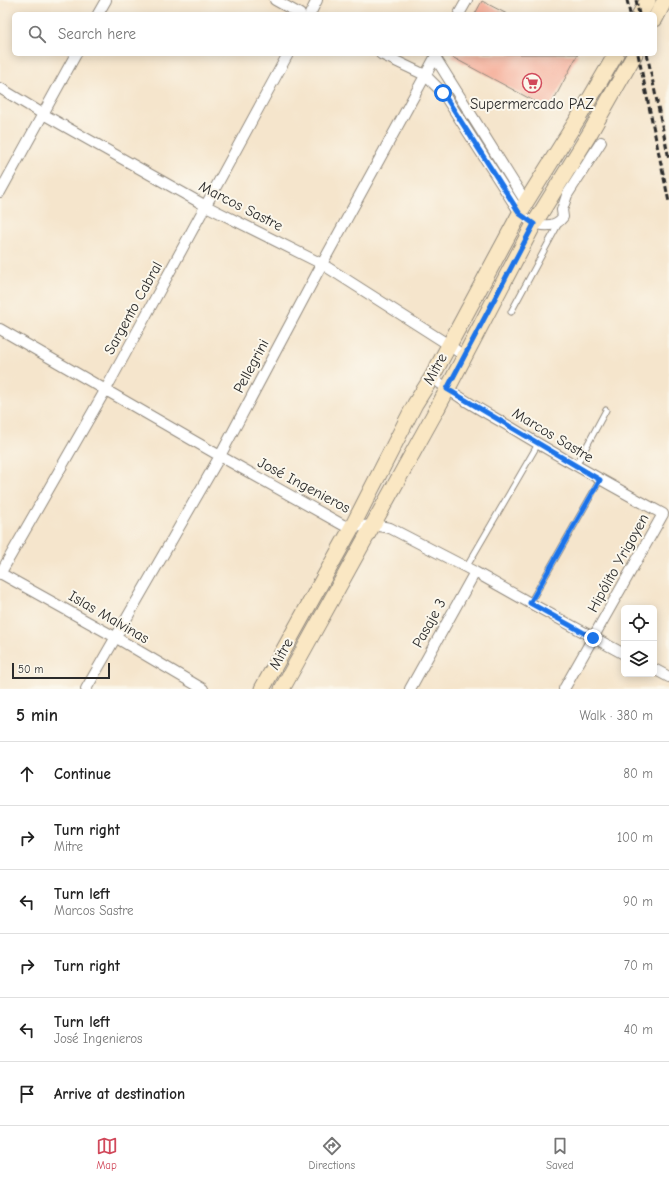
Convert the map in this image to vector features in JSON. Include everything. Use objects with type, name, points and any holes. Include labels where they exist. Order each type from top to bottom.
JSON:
[{"type":"main road","points":[[641,12],[648,0]]},
{"type":"main road","points":[[657,16],[665,0]]},
{"type":"main road","name":"Mitre","points":[[262,689],[352,527],[415,404],[432,377],[523,208],[615,56]]},
{"type":"main road","name":"Mitre","points":[[282,689],[447,389],[534,224],[586,140],[634,56]]},
{"type":"street","points":[[99,12],[106,0]]},
{"type":"street","points":[[276,0],[297,12]]},
{"type":"street","points":[[311,12],[317,0]]},
{"type":"street","points":[[460,12],[467,0]]},
{"type":"street","points":[[0,192],[75,56]]},
{"type":"street","name":"Sargento Cabral","points":[[0,573],[106,389],[287,56]]},
{"type":"street","points":[[385,56],[425,75],[443,93],[534,224],[551,225],[560,222],[563,217],[562,210],[567,195],[601,142]]},
{"type":"street","name":"Pellegrini","points":[[86,689],[220,456],[322,264],[435,56]]},
{"type":"street","points":[[437,56],[523,208]]},
{"type":"street","name":"Marcos Sastre","points":[[0,88],[206,206],[322,264],[464,356]]},
{"type":"street","name":"José Ingenieros","points":[[0,329],[220,456],[344,525],[352,527],[373,525],[390,528],[621,652]]},
{"type":"street","name":"Marcos Sastre","points":[[432,377],[447,389],[538,444],[666,516]]},
{"type":"street","name":"Hipólito Yrigoyen","points":[[564,689],[666,516]]},
{"type":"street","name":"Pasaje 3","points":[[410,689],[470,570]]},
{"type":"street","name":"Islas Malvinas","points":[[0,573],[115,637],[203,689]]},
{"type":"street","points":[[657,671],[669,677]]},
{"type":"lane","points":[[511,312],[560,222]]},
{"type":"lane","points":[[576,466],[606,410]]},
{"type":"lane","points":[[470,570],[538,444]]},
{"type":"lane","points":[[530,603],[600,480]]},
{"type":"building","points":[[482,1],[503,12],[476,12]]},
{"type":"building","name":"Supermercado PAZ","points":[[452,56],[577,56],[549,109]]},
{"type":"railway","points":[[627,0],[630,12]]},
{"type":"railway","points":[[636,0],[639,12]]},
{"type":"railway","points":[[638,56],[669,202]]},
{"type":"railway","points":[[647,56],[669,159]]},
{"type":"place","name":"Supermercado PAZ","points":[[532,83]]},
{"type":"route","points":[[443,93],[520,214],[534,224],[447,389],[600,480],[530,603],[593,638]]}]
